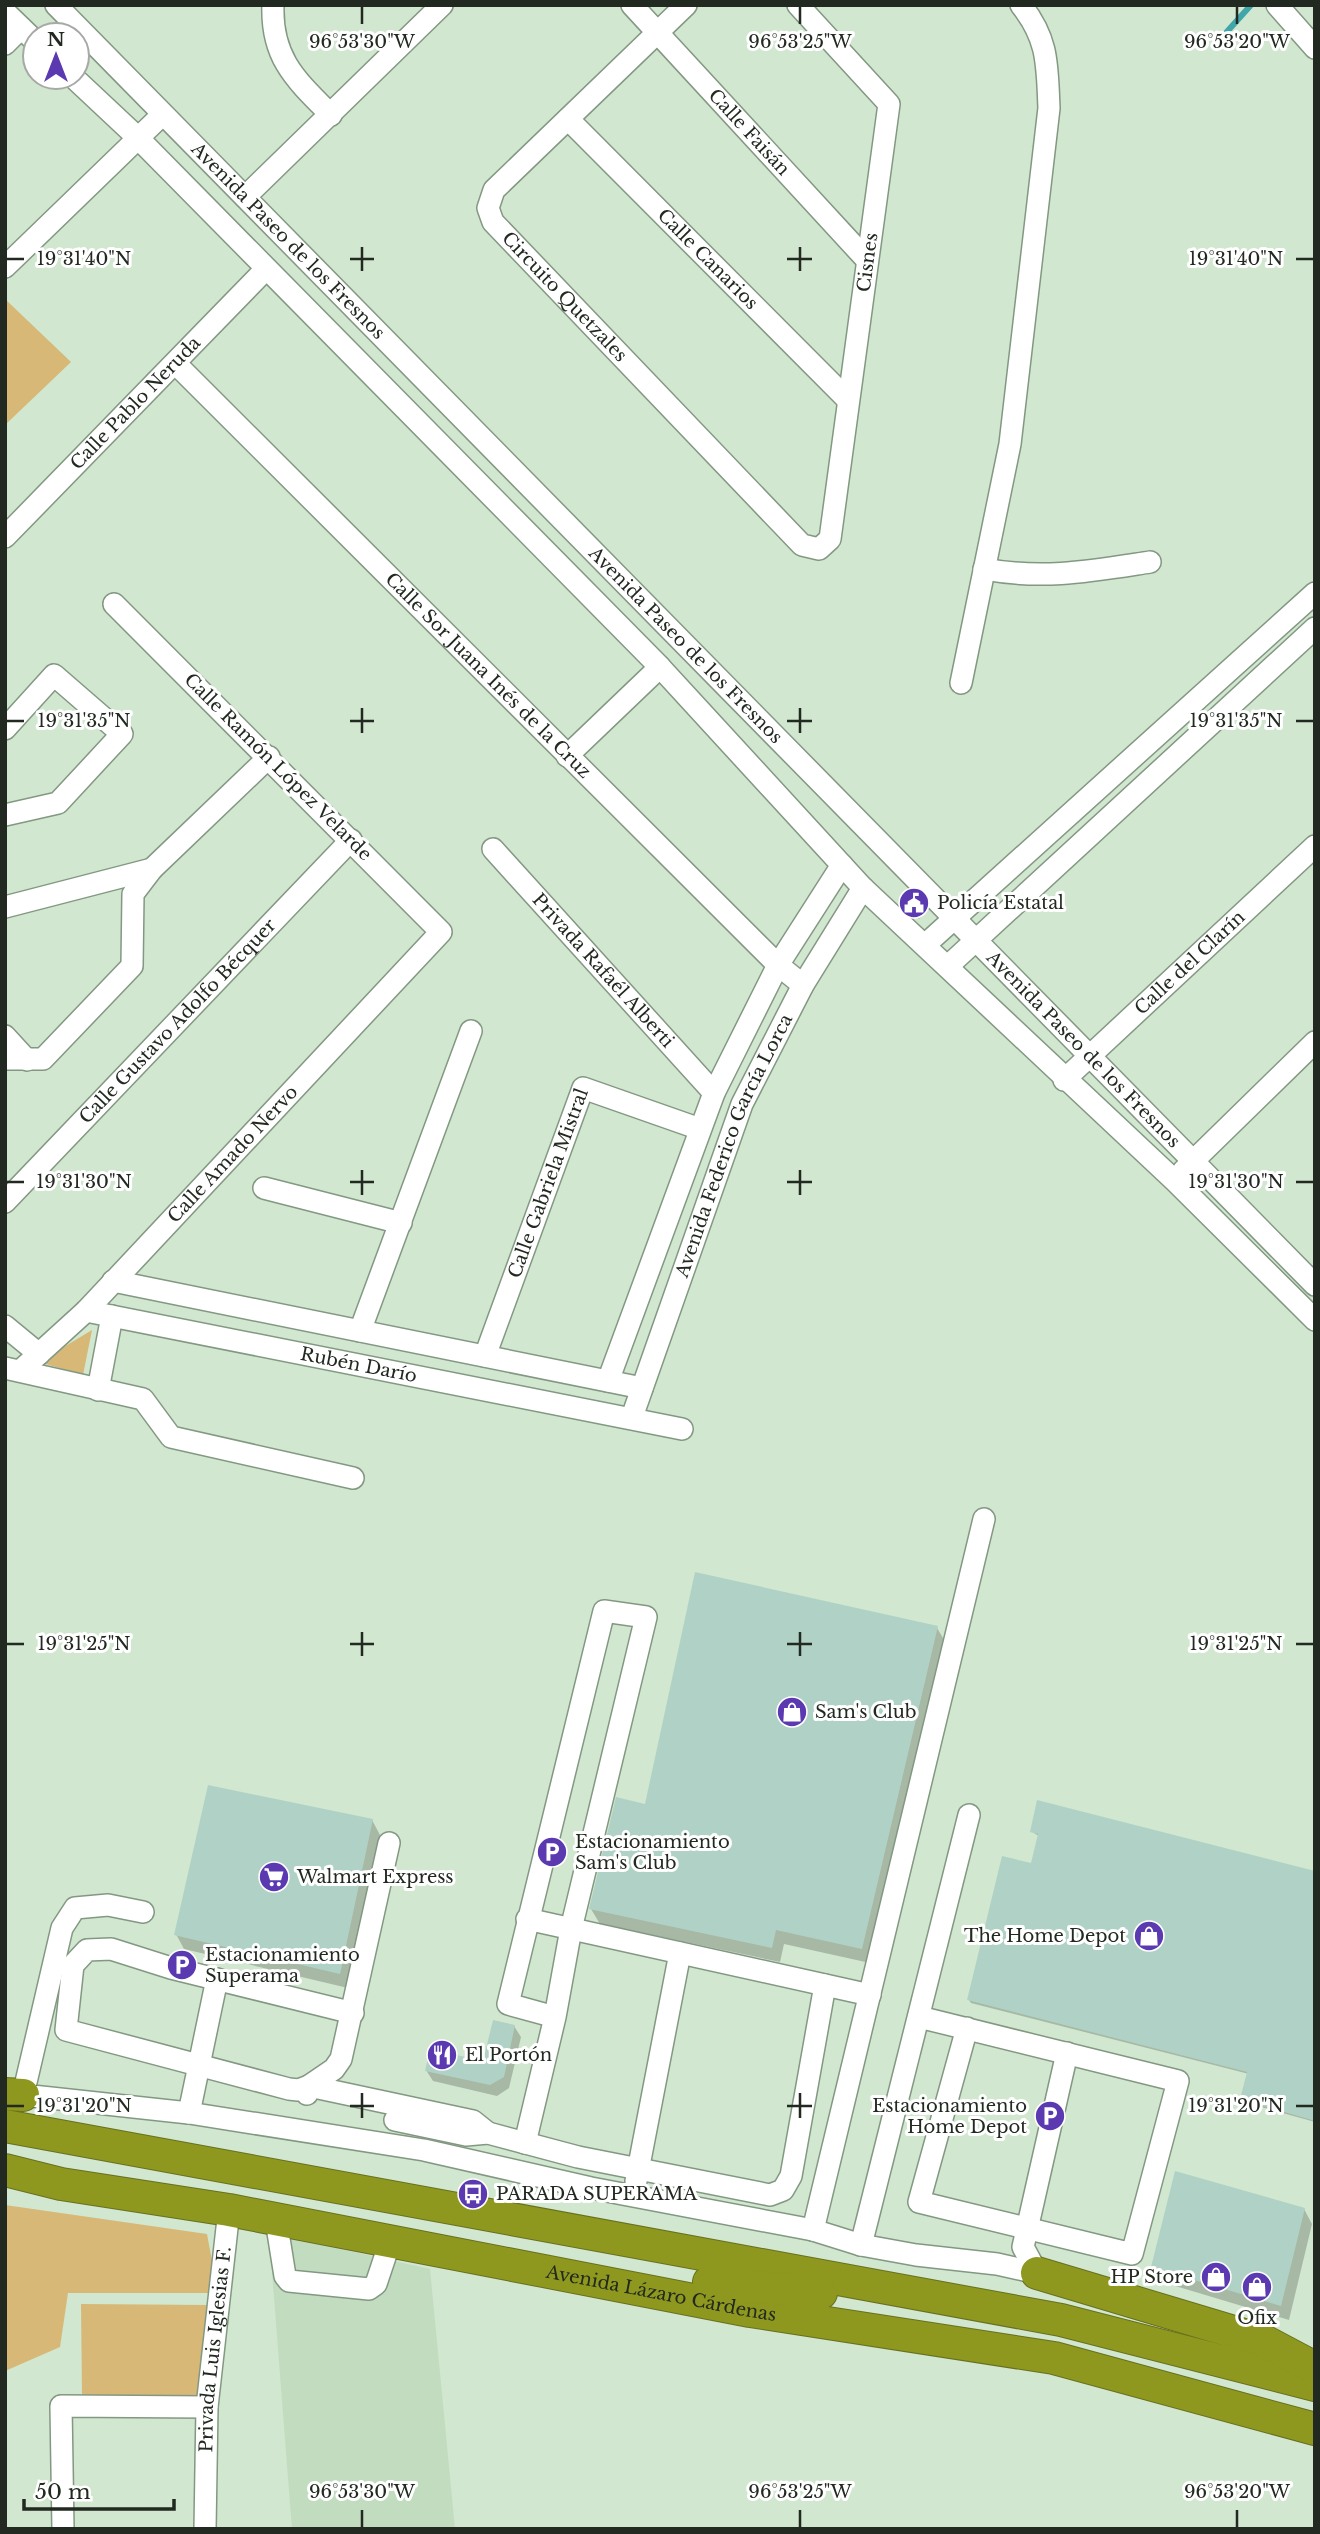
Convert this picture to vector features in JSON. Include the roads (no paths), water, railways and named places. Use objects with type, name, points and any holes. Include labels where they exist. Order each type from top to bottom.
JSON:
[{"type":"highway","points":[[5,2126],[1061,2319],[1315,2385]]},
{"type":"highway","points":[[5,2154],[736,2287],[812,2293],[933,2295]]},
{"type":"highway","name":"Avenida Lázaro Cárdenas","points":[[5,2170],[61,2183],[229,2210],[750,2311],[1054,2358],[1315,2429]]},
{"type":"highway","points":[[5,2184],[61,2183]]},
{"type":"highway","points":[[1029,2250],[1264,2342],[1315,2368]]},
{"type":"street","name":"Avenida Paseo de los Fresnos","points":[[56,5],[1315,1284]]},
{"type":"street","points":[[273,5],[277,43],[290,75],[331,115]]},
{"type":"street","points":[[245,197],[442,5]]},
{"type":"street","name":"Calle Faisán","points":[[632,5],[866,260]]},
{"type":"street","name":"Circuito Quetzales","points":[[686,5],[494,190],[488,208],[493,222],[802,545],[819,549]]},
{"type":"street","name":"Cisnes","points":[[798,5],[889,104],[830,539],[819,549]]},
{"type":"street","points":[[961,683],[1010,444],[1049,108],[1047,56],[1038,26],[1021,5]]},
{"type":"street","points":[[1278,7],[1315,48]]},
{"type":"street","points":[[5,12],[21,28]]},
{"type":"street","name":"Avenida Paseo de los Fresnos","points":[[88,91],[137,137],[660,667],[863,888],[926,944],[1064,1080],[1174,1180],[1315,1320]]},
{"type":"street","points":[[5,267],[162,115]]},
{"type":"street","name":"Calle Canarios","points":[[568,119],[848,400]]},
{"type":"street","name":"Calle Pablo Neruda","points":[[5,537],[266,269]]},
{"type":"street","name":"Calle Sor Juana Inés de la Cruz","points":[[176,363],[567,756],[778,965],[803,985]]},
{"type":"street","points":[[984,569],[1022,576],[1062,576],[1150,562]]},
{"type":"street","points":[[926,944],[1315,593]]},
{"type":"street","name":"Calle Ramón López Velarde","points":[[114,604],[270,757],[441,932]]},
{"type":"street","points":[[948,966],[1315,628]]},
{"type":"street","points":[[567,756],[660,667]]},
{"type":"street","points":[[5,729],[54,675],[122,734],[58,803],[5,815]]},
{"type":"street","points":[[692,702],[718,677]]},
{"type":"street","points":[[5,1059],[43,1059],[132,966],[133,894],[152,869],[270,757]]},
{"type":"street","name":"Calle Gustavo Adolfo Bécquer","points":[[5,1202],[351,840]]},
{"type":"street","name":"Calle del Clarín","points":[[1064,1080],[1315,846]]},
{"type":"street","name":"Privada Rafaél Alberti","points":[[493,849],[714,1093]]},
{"type":"street","name":"Avenida Federico García Lorca","points":[[608,1381],[714,1093],[778,965],[842,866]]},
{"type":"street","points":[[5,907],[152,869]]},
{"type":"street","name":"Avenida Federico García Lorca","points":[[632,1417],[742,1104],[803,985],[863,888]]},
{"type":"street","name":"Calle Amado Nervo","points":[[13,1370],[39,1354],[86,1311],[441,932]]},
{"type":"street","points":[[360,1331],[471,1031]]},
{"type":"street","points":[[5,1036],[27,1060]]},
{"type":"street","points":[[1174,1180],[1315,1042]]},
{"type":"street","name":"Calle Gabriela Mistral","points":[[485,1356],[583,1088],[700,1129]]},
{"type":"street","points":[[264,1188],[401,1223]]},
{"type":"street","name":"Rubén Darío","points":[[113,1281],[642,1388]]},
{"type":"street","name":"Rubén Darío","points":[[86,1311],[682,1429]]},
{"type":"street","points":[[98,1390],[111,1316]]},
{"type":"street","points":[[5,1326],[39,1354]]},
{"type":"street","points":[[13,1370],[143,1399],[171,1437],[353,1478]]},
{"type":"street","points":[[813,2230],[984,1519]]},
{"type":"street","points":[[525,2143],[555,2017],[571,1929],[646,1617],[604,1611],[527,1919],[508,2004],[555,2017]]},
{"type":"street","points":[[861,2245],[968,1815]]},
{"type":"street","points":[[305,2092],[334,2069],[341,2059],[389,1843]]},
{"type":"street","points":[[143,1912],[108,1905],[75,1908],[62,1928],[14,2095],[189,2113],[424,2150],[633,2196],[813,2230],[861,2245],[916,2255],[997,2264],[1029,2250]]},
{"type":"street","points":[[527,1919],[870,1995]]},
{"type":"street","points":[[353,2013],[216,1979],[111,1948],[87,1950],[74,1965],[66,2030],[305,2092],[473,2121],[488,2133],[525,2143],[736,2190],[770,2195],[783,2190],[791,2176],[825,1985]]},
{"type":"street","points":[[633,2196],[680,1953]]},
{"type":"street","points":[[189,2113],[216,1979]]},
{"type":"street","points":[[919,2017],[967,2028],[1178,2081],[1132,2254],[1029,2250],[919,2202],[967,2028]]},
{"type":"street","points":[[1029,2250],[1067,2053]]},
{"type":"street","name":"Privada Luis Iglesias F.","points":[[205,2529],[207,2407],[229,2210]]},
{"type":"street","points":[[276,2220],[285,2276],[289,2281],[369,2289],[376,2284],[390,2242]]},
{"type":"street","points":[[997,2264],[1029,2250]]},
{"type":"street","points":[[63,2529],[61,2406],[207,2407]]},
{"type":"waterway","points":[[1224,35],[1251,5]]},
{"type":"place","name":"Policía Estatal","points":[[914,903]]},
{"type":"place","name":"Sam's Club","points":[[792,1712]]},
{"type":"place","name":"Estacionamiento Sam's Club","points":[[552,1852]]},
{"type":"place","name":"Walmart Express","points":[[274,1877]]},
{"type":"place","name":"The Home Depot","points":[[1149,1936]]},
{"type":"place","name":"Estacionamiento Superama","points":[[182,1965]]},
{"type":"place","name":"El Portón","points":[[442,2055]]},
{"type":"place","name":"Estacionamiento Home Depot","points":[[1050,2116]]},
{"type":"place","name":"PARADA SUPERAMA","points":[[473,2194]]},
{"type":"place","name":"HP Store","points":[[1216,2277]]},
{"type":"place","name":"Ofix","points":[[1257,2287]]}]
